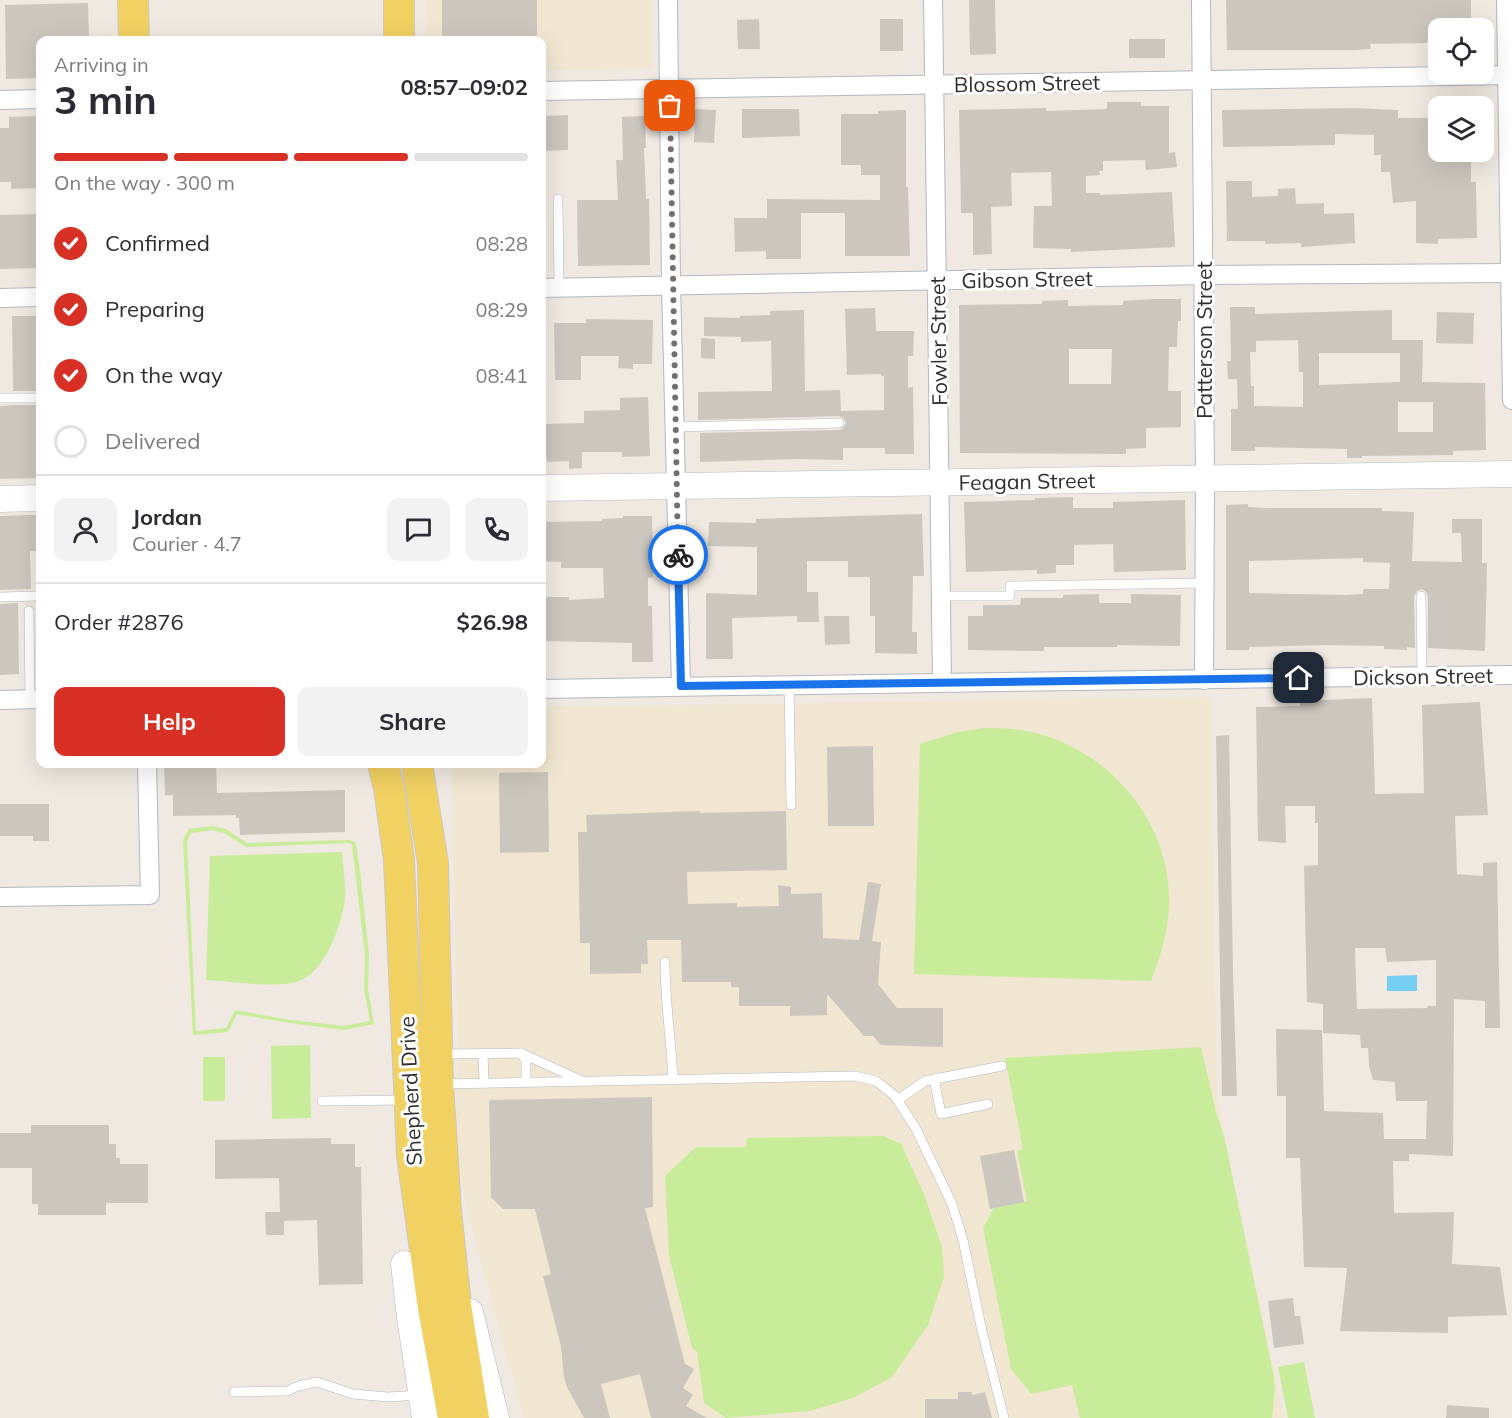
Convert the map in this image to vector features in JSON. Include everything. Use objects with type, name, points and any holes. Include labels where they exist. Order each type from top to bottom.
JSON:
[{"type":"main road","points":[[133,0],[134,36]]},
{"type":"main road","points":[[399,0],[399,36]]},
{"type":"main road","name":"Shepherd Drive","points":[[384,768],[399,860],[412,1155],[433,1210],[456,1305],[474,1418]]},
{"type":"main road","name":"Shepherd Drive","points":[[418,768],[432,863],[438,1084],[433,1210],[433,1308],[453,1418]]},
{"type":"main road","points":[[408,1063],[419,1075],[438,1084]]},
{"type":"main road","points":[[404,1264],[433,1210]]},
{"type":"main road","points":[[433,1210],[470,1312]]},
{"type":"street","points":[[668,0],[671,284],[681,686]]},
{"type":"street","name":"Fowler Street","points":[[933,0],[942,682]]},
{"type":"street","name":"Patterson Street","points":[[1201,0],[1205,479],[1204,680]]},
{"type":"street","points":[[1506,0],[1510,75],[1512,399]]},
{"type":"street","name":"Blossom Street","points":[[546,91],[1510,75]]},
{"type":"street","points":[[0,100],[36,99]]},
{"type":"street","name":"Gibson Street","points":[[550,287],[1204,275],[1511,273]]},
{"type":"street","points":[[0,298],[36,297]]},
{"type":"street","name":"Feagan Street","points":[[546,488],[1512,474]]},
{"type":"street","points":[[0,499],[36,498]]},
{"type":"street","name":"Dickson Street","points":[[546,689],[1512,675]]},
{"type":"street","points":[[0,700],[35,699]]},
{"type":"street","points":[[0,897],[150,895],[147,768]]},
{"type":"street","points":[[404,1264],[423,1406]]},
{"type":"street","points":[[470,1312],[496,1418]]},
{"type":"lane","points":[[550,287],[558,199]]},
{"type":"lane","points":[[0,398],[36,398]]},
{"type":"lane","points":[[675,427],[839,423]]},
{"type":"lane","points":[[941,596],[1010,596],[1010,586],[1203,584]]},
{"type":"lane","points":[[0,597],[36,596]]},
{"type":"lane","points":[[1421,596],[1422,676]]},
{"type":"lane","points":[[29,611],[35,699]]},
{"type":"lane","points":[[789,684],[791,805]]},
{"type":"lane","points":[[665,962],[665,990],[671,1035],[673,1079]]},
{"type":"lane","points":[[483,1053],[484,1083]]},
{"type":"lane","points":[[437,1054],[521,1053],[582,1080]]},
{"type":"lane","points":[[521,1053],[526,1061],[526,1082]]},
{"type":"lane","points":[[898,1100],[926,1081],[1002,1066]]},
{"type":"lane","points":[[438,1084],[855,1076],[876,1081],[898,1100],[926,1149],[958,1221],[1004,1418]]},
{"type":"lane","points":[[934,1079],[941,1114],[988,1104]]},
{"type":"lane","points":[[322,1101],[409,1100]]},
{"type":"lane","points":[[234,1392],[287,1391],[316,1382],[353,1394],[388,1397],[423,1406]]},
{"type":"shaded area","points":[[425,0],[650,0],[651,68],[546,70],[546,36],[426,36]]},
{"type":"shaded area","points":[[1210,697],[1217,1100],[1284,1418],[524,1418],[467,1209],[455,1142],[458,1047],[451,768],[546,768],[546,707]]},
{"type":"green space","points":[[983,728],[1020,730],[1051,738],[1080,751],[1106,769],[1129,792],[1147,818],[1160,847],[1168,878],[1169,910],[1163,946],[1151,981],[914,974],[920,744],[958,732]]},
{"type":"green space","points":[[212,826],[226,829],[247,843],[349,840],[355,842],[369,955],[368,988],[374,1024],[344,1030],[237,1014],[228,1032],[193,1035],[183,840],[189,829]],"holes":[[[212,830],[224,833],[246,847],[348,843],[352,845],[365,955],[364,988],[370,1021],[344,1026],[235,1010],[226,1028],[196,1031],[187,841],[191,833]]]},
{"type":"green space","points":[[342,852],[345,881],[343,910],[331,946],[309,976],[299,981],[279,984],[206,980],[210,856]]},
{"type":"green space","points":[[310,1045],[311,1118],[272,1119],[271,1046]]},
{"type":"green space","points":[[1201,1047],[1224,1136],[1273,1373],[1275,1388],[1272,1418],[1080,1418],[1072,1385],[1031,1394],[1011,1369],[983,1228],[994,1208],[1027,1201],[1017,1151],[1023,1149],[1005,1058]]},
{"type":"green space","points":[[203,1057],[225,1057],[225,1101],[203,1101]]},
{"type":"green space","points":[[884,1136],[901,1144],[924,1194],[942,1247],[944,1277],[928,1325],[892,1377],[853,1398],[810,1411],[726,1418],[704,1403],[697,1352],[692,1348],[669,1255],[665,1176],[696,1147],[746,1147],[747,1138]]},
{"type":"green space","points":[[1304,1362],[1315,1418],[1288,1418],[1278,1367]]},
{"type":"water","points":[[1417,975],[1417,991],[1387,991],[1387,976]]},
{"type":"building","points":[[442,0],[537,0],[537,36],[442,36]]},
{"type":"building","points":[[969,0],[995,0],[996,54],[970,55]]},
{"type":"building","points":[[1226,0],[1471,0],[1471,18],[1428,18],[1427,43],[1370,44],[1371,49],[1354,50],[1227,50]]},
{"type":"building","points":[[88,3],[89,36],[36,36],[36,78],[6,79],[5,5]]},
{"type":"building","points":[[759,19],[760,49],[738,49],[737,20]]},
{"type":"building","points":[[880,19],[903,19],[903,51],[880,51]]},
{"type":"building","points":[[1129,39],[1165,39],[1165,58],[1129,58]]},
{"type":"building","points":[[1107,102],[1141,102],[1141,106],[1169,106],[1169,153],[1175,152],[1177,167],[1146,170],[1145,160],[1103,161],[1103,171],[1099,171],[1100,175],[1086,176],[1086,193],[1100,193],[1100,195],[1172,192],[1175,247],[1071,252],[1071,249],[1033,248],[1034,206],[1052,206],[1051,172],[1011,173],[1012,206],[991,207],[992,254],[973,255],[973,213],[961,213],[959,110],[1107,109]]},
{"type":"building","points":[[1354,108],[1398,110],[1398,118],[1428,118],[1428,162],[1471,162],[1471,182],[1476,182],[1477,238],[1438,239],[1438,244],[1416,243],[1416,201],[1393,203],[1390,172],[1381,172],[1381,155],[1374,155],[1374,135],[1335,134],[1335,145],[1223,147],[1222,110]]},
{"type":"building","points":[[695,109],[716,110],[714,143],[694,142]]},
{"type":"building","points":[[742,109],[799,109],[800,136],[742,138]]},
{"type":"building","points":[[906,110],[906,187],[908,187],[910,256],[845,256],[845,213],[801,213],[801,259],[766,259],[766,251],[735,252],[734,218],[767,218],[767,199],[880,200],[880,175],[861,175],[861,165],[841,165],[841,114],[878,114],[878,111]]},
{"type":"building","points":[[568,115],[568,150],[546,151],[546,116]]},
{"type":"building","points":[[36,116],[36,188],[11,189],[11,182],[0,182],[0,128],[9,128],[9,117]]},
{"type":"building","points":[[645,116],[646,148],[644,148],[646,199],[649,199],[650,265],[578,266],[577,200],[618,200],[616,160],[623,160],[622,117]]},
{"type":"building","points":[[1226,181],[1252,181],[1252,197],[1278,196],[1278,189],[1295,188],[1296,204],[1324,203],[1324,214],[1354,213],[1355,243],[1301,247],[1301,243],[1265,244],[1265,241],[1227,241]]},
{"type":"building","points":[[36,214],[36,268],[0,269],[0,215]]},
{"type":"building","points":[[1181,299],[1181,321],[1178,321],[1177,347],[1169,347],[1168,391],[1181,391],[1181,427],[1146,428],[1146,448],[1126,449],[1126,454],[960,453],[959,305],[1042,304],[1042,301],[1068,300],[1068,306],[1123,305],[1123,301]],"holes":[[[1069,349],[1112,349],[1111,384],[1069,384]]]},
{"type":"building","points":[[1230,307],[1255,307],[1255,314],[1392,310],[1392,340],[1423,340],[1422,382],[1485,383],[1486,450],[1453,451],[1453,455],[1362,456],[1362,458],[1347,458],[1347,449],[1255,447],[1255,451],[1231,451],[1231,409],[1238,409],[1237,379],[1228,379],[1227,361],[1231,361]],"holes":[[[1298,340],[1299,372],[1303,372],[1303,407],[1254,406],[1250,352],[1256,352],[1256,341]],[[1319,353],[1400,353],[1400,382],[1319,385]],[[1398,402],[1433,402],[1433,432],[1398,432]]]},
{"type":"building","points":[[875,308],[876,331],[914,331],[913,356],[908,356],[908,388],[913,387],[914,454],[885,454],[885,448],[843,448],[843,460],[700,462],[700,433],[839,430],[846,423],[839,416],[698,420],[698,392],[772,391],[771,341],[741,342],[741,337],[704,336],[704,317],[740,318],[740,316],[770,315],[770,311],[804,310],[805,391],[840,390],[841,411],[884,410],[884,376],[881,374],[847,375],[845,309]]},
{"type":"building","points":[[1437,312],[1474,313],[1473,344],[1436,343]]},
{"type":"building","points":[[12,316],[36,316],[36,391],[13,391]]},
{"type":"building","points":[[586,319],[653,320],[652,364],[633,364],[633,369],[618,368],[619,356],[581,356],[581,380],[555,380],[554,323],[586,323]]},
{"type":"building","points":[[701,338],[715,339],[715,359],[701,358]]},
{"type":"building","points":[[648,397],[650,456],[622,457],[622,452],[582,452],[582,468],[569,469],[569,461],[547,462],[546,424],[584,423],[584,411],[620,410],[620,398]]},
{"type":"building","points":[[36,405],[36,478],[0,479],[0,406]]},
{"type":"building","points":[[1073,497],[1073,508],[1113,508],[1113,502],[1185,500],[1186,570],[1114,572],[1113,544],[1074,545],[1074,565],[1056,565],[1056,573],[1037,574],[1037,570],[966,572],[964,502]]},
{"type":"building","points":[[1248,504],[1248,507],[1267,508],[1382,508],[1382,511],[1414,512],[1412,561],[1462,562],[1461,533],[1452,533],[1452,519],[1482,519],[1482,563],[1487,563],[1485,651],[1428,648],[1428,596],[1422,589],[1414,596],[1415,648],[1407,647],[1407,650],[1384,649],[1384,646],[1326,645],[1249,647],[1249,650],[1226,650],[1226,505]],"holes":[[[1363,558],[1363,562],[1390,563],[1389,589],[1363,589],[1363,594],[1345,595],[1249,593],[1249,561]]]},
{"type":"building","points":[[922,514],[924,576],[913,576],[912,632],[917,632],[917,654],[875,653],[875,616],[870,616],[870,577],[848,577],[848,561],[807,561],[807,592],[818,592],[819,622],[797,622],[797,616],[732,618],[733,659],[706,659],[706,593],[757,595],[757,547],[708,546],[709,522],[756,523],[756,519]]},
{"type":"building","points":[[36,515],[36,551],[30,551],[31,589],[0,590],[0,516]]},
{"type":"building","points":[[623,516],[652,516],[653,577],[648,578],[648,606],[652,606],[653,662],[632,662],[632,643],[546,641],[546,597],[569,597],[569,600],[604,598],[603,568],[561,568],[561,562],[546,561],[546,522],[602,521],[602,519],[623,518]]},
{"type":"building","points":[[1099,594],[1099,603],[1131,603],[1131,594],[1181,595],[1180,646],[1044,647],[1044,651],[968,650],[968,616],[983,616],[983,605],[1020,605],[1021,598],[1063,598],[1063,595]]},
{"type":"building","points":[[18,603],[19,674],[0,675],[0,604]]},
{"type":"building","points":[[824,616],[849,616],[850,644],[825,645]]},
{"type":"building","points":[[1372,698],[1375,794],[1424,793],[1422,705],[1480,702],[1488,815],[1455,816],[1457,874],[1483,876],[1483,863],[1497,862],[1500,1028],[1485,1028],[1485,1001],[1454,999],[1453,1156],[1409,1154],[1409,1161],[1393,1161],[1394,1213],[1454,1212],[1452,1264],[1500,1267],[1507,1315],[1448,1317],[1448,1333],[1340,1331],[1347,1268],[1304,1267],[1300,1158],[1286,1158],[1286,1096],[1277,1096],[1276,1029],[1322,1030],[1324,1111],[1383,1113],[1384,1139],[1426,1139],[1427,1101],[1396,1101],[1395,1082],[1373,1080],[1368,1048],[1361,1048],[1360,1035],[1323,1033],[1323,1004],[1307,1002],[1304,866],[1318,865],[1318,823],[1315,823],[1315,806],[1285,806],[1286,843],[1258,841],[1256,707],[1300,706],[1300,701]],"holes":[[[1355,948],[1385,948],[1387,962],[1436,960],[1436,1006],[1357,1009]]]},
{"type":"building","points":[[1229,735],[1237,1096],[1222,1096],[1216,736]]},
{"type":"building","points":[[873,746],[874,826],[828,826],[827,747]]},
{"type":"building","points":[[164,768],[216,768],[217,793],[345,790],[345,832],[240,835],[239,818],[236,818],[236,815],[173,816],[173,795],[165,795]]},
{"type":"building","points":[[548,772],[549,852],[500,853],[499,773]]},
{"type":"building","points":[[0,804],[49,804],[49,841],[33,841],[33,836],[0,836]]},
{"type":"building","points":[[700,811],[700,813],[786,811],[787,870],[687,872],[688,904],[737,903],[737,907],[779,906],[778,885],[791,887],[791,894],[822,893],[823,938],[859,940],[868,882],[881,884],[872,941],[881,942],[878,984],[897,1008],[943,1008],[943,1047],[881,1045],[873,1036],[864,1036],[827,994],[827,1015],[790,1016],[790,1006],[739,1006],[739,987],[731,987],[731,982],[682,982],[681,940],[647,940],[648,964],[641,964],[641,973],[590,974],[590,943],[580,943],[578,832],[587,832],[586,815]]},
{"type":"building","points":[[652,1097],[653,1207],[645,1208],[685,1364],[694,1369],[683,1388],[693,1395],[686,1406],[707,1418],[651,1418],[640,1374],[601,1384],[610,1418],[584,1418],[564,1378],[561,1346],[543,1276],[551,1274],[535,1209],[503,1209],[491,1197],[489,1100]]},
{"type":"building","points":[[31,1125],[109,1125],[109,1144],[116,1144],[116,1158],[120,1158],[120,1164],[148,1164],[148,1203],[106,1203],[106,1215],[38,1215],[38,1204],[32,1204],[32,1168],[0,1168],[0,1133],[31,1133]]},
{"type":"building","points":[[331,1138],[331,1144],[355,1144],[355,1167],[361,1167],[363,1284],[319,1285],[317,1220],[284,1221],[284,1235],[266,1235],[265,1212],[280,1212],[279,1178],[215,1179],[215,1140]]},
{"type":"building","points":[[1014,1150],[1024,1202],[990,1209],[980,1156]]},
{"type":"building","points":[[1293,1298],[1295,1316],[1300,1316],[1304,1344],[1274,1348],[1268,1301]]},
{"type":"building","points":[[958,1392],[972,1392],[972,1395],[985,1392],[992,1418],[925,1418],[925,1399],[958,1399]]},
{"type":"building","points":[[1447,1405],[1489,1408],[1489,1418],[1446,1418]]},
{"type":"way so far","points":[[670,106],[671,284],[678,555]]},
{"type":"route","points":[[678,555],[681,686],[1299,678]]}]
